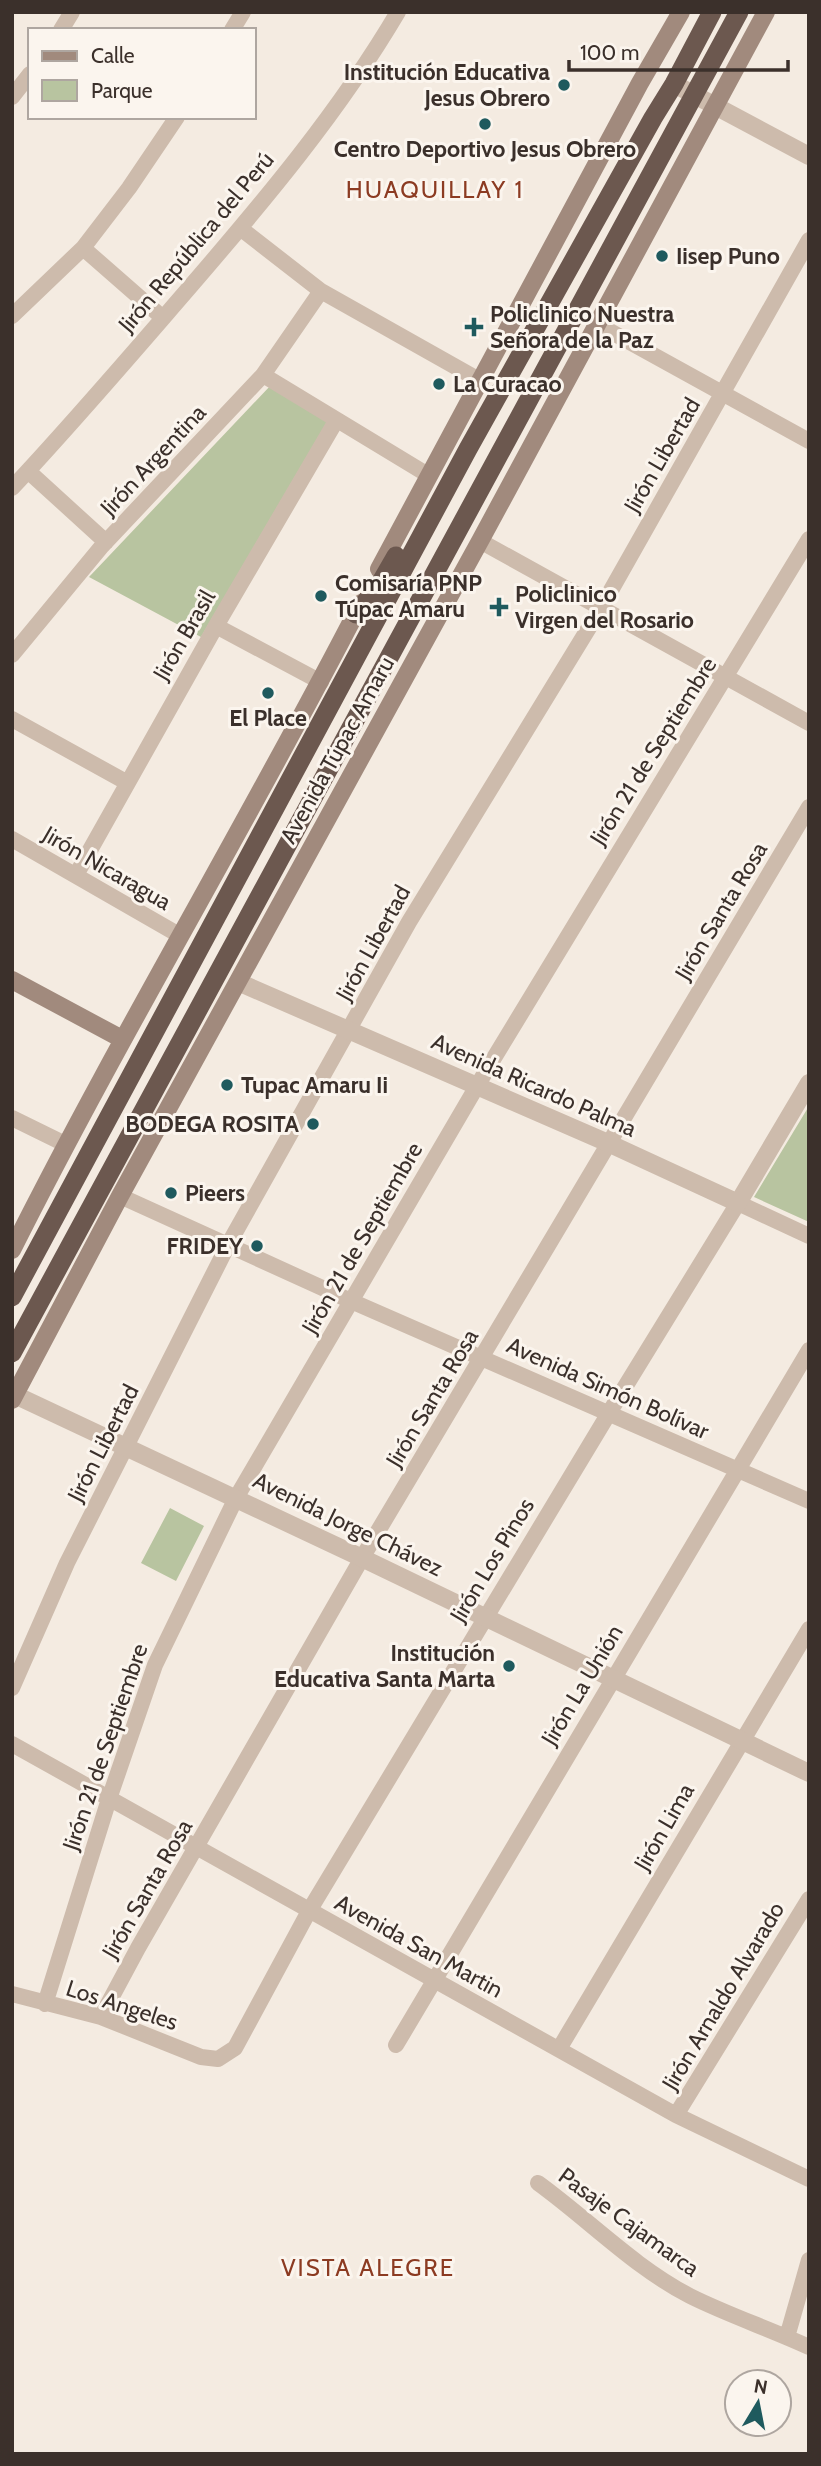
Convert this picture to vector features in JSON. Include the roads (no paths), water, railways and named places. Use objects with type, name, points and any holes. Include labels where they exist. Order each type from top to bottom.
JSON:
[{"type":"highway","name":"Avenida Túpac Amaru","points":[[12,1297],[468,449],[712,12]]},
{"type":"highway","name":"Avenida Túpac Amaru","points":[[12,1353],[739,12]]},
{"type":"highway","points":[[356,614],[381,582],[455,458],[468,449]]},
{"type":"main road","name":"Avenida Túpac Amaru","points":[[12,1250],[65,1144],[321,682],[479,380],[672,23],[681,12]]},
{"type":"main road","name":"Avenida Túpac Amaru","points":[[14,1397],[120,1196],[480,541],[766,12]]},
{"type":"main road","points":[[12,980],[122,1040]]},
{"type":"street","points":[[62,28],[72,12]]},
{"type":"street","points":[[233,28],[243,12]]},
{"type":"street","name":"Jirón República del Perú","points":[[12,488],[240,229],[349,89],[398,12]]},
{"type":"street","points":[[12,97],[28,77]]},
{"type":"street","points":[[674,84],[809,156]]},
{"type":"street","points":[[16,306],[83,248],[129,188],[176,119]]},
{"type":"street","points":[[240,229],[321,292],[479,380]]},
{"type":"street","name":"Jirón Libertad","points":[[12,1688],[67,1563],[228,1245],[423,899],[601,608],[809,240]]},
{"type":"street","points":[[83,248],[163,318]]},
{"type":"street","name":"Jirón Argentina","points":[[12,655],[106,542],[263,375],[321,292]]},
{"type":"street","points":[[597,324],[809,441]]},
{"type":"street","points":[[263,375],[428,475]]},
{"type":"street","name":"Jirón Brasil","points":[[76,875],[126,782],[336,421]]},
{"type":"street","points":[[28,471],[106,542]]},
{"type":"street","name":"Jirón 21 de Septiembre","points":[[45,2004],[109,1799],[155,1665],[236,1498],[477,1086],[809,538]]},
{"type":"street","points":[[480,541],[809,723]]},
{"type":"street","points":[[216,626],[321,682]]},
{"type":"street","points":[[12,719],[126,782]]},
{"type":"street","name":"Jirón Santa Rosa","points":[[101,2017],[362,1558],[809,807]]},
{"type":"street","name":"Jirón Nicaragua","points":[[12,839],[179,936]]},
{"type":"street","name":"Avenida Ricardo Palma","points":[[238,982],[608,1143],[809,1236]]},
{"type":"street","name":"Jirón Los Pinos","points":[[218,2059],[235,2048],[309,1911],[809,1083]]},
{"type":"street","points":[[12,1118],[65,1144]]},
{"type":"street","name":"Avenida Simón Bolívar","points":[[120,1196],[351,1301],[809,1501]]},
{"type":"street","name":"Jirón La Unión","points":[[396,2045],[611,1679],[809,1350]]},
{"type":"street","name":"Avenida Jorge Chávez","points":[[14,1397],[236,1498],[809,1773]]},
{"type":"street","name":"Jirón Lima","points":[[559,2049],[809,1629]]},
{"type":"street","name":"Avenida San Martin","points":[[12,1744],[676,2115],[808,2178]]},
{"type":"street","name":"Jirón Arnaldo Alvarado","points":[[676,2115],[809,1899]]},
{"type":"street","name":"Los Angeles","points":[[12,1994],[101,2017],[201,2057],[218,2059]]},
{"type":"street","name":"Pasaje Cajamarca","points":[[538,2183],[574,2209],[602,2235],[688,2295],[788,2335],[809,2347]]},
{"type":"street","points":[[809,2260],[788,2335],[809,2334]]},
{"type":"place","name":"Institución Educativa Jesus Obrero","points":[[564,85]]},
{"type":"place","name":"Centro Deportivo Jesus Obrero","points":[[485,124]]},
{"type":"place","name":"Iisep Puno","points":[[662,256]]},
{"type":"place","name":"Policlinico Nuestra Señora de la Paz","points":[[474,327]]},
{"type":"place","name":"La Curacao","points":[[439,384]]},
{"type":"place","name":"Comisaría PNP Túpac Amaru","points":[[321,596]]},
{"type":"place","name":"Policlinico Virgen del Rosario","points":[[499,607]]},
{"type":"place","name":"El Place","points":[[268,693]]},
{"type":"place","name":"Tupac Amaru Ii","points":[[227,1085]]},
{"type":"place","name":"BODEGA ROSITA","points":[[313,1124]]},
{"type":"place","name":"Pieers","points":[[171,1193]]},
{"type":"place","name":"FRIDEY","points":[[257,1246]]},
{"type":"place","name":"Institución Educativa Santa Marta","points":[[509,1666]]},
{"type":"district","name":"HUAQUILLAY 1","points":[[435,190]]},
{"type":"district","name":"VISTA ALEGRE","points":[[368,2268]]}]
